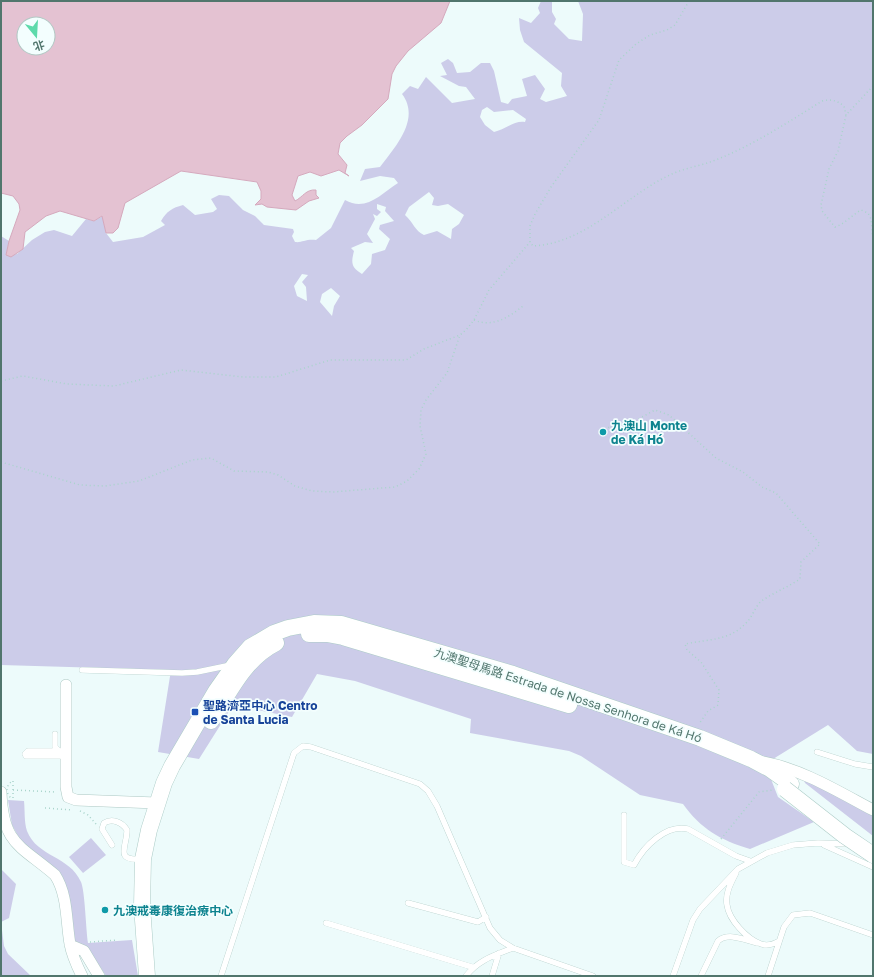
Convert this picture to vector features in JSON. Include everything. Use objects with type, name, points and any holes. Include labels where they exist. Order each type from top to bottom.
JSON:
[{"type":"street","name":"九澳聖母馬路 Estrada de Nossa Senhora de Ká Hó","points":[[147,976],[142,906],[143,859],[149,830],[164,782],[216,691],[235,664],[250,647],[281,631],[314,623],[341,624],[513,674],[693,736],[751,759],[785,785]]},
{"type":"street","name":"九澳聖母馬路 Estrada de Nossa Senhora de Ká Hó","points":[[160,798],[181,769],[237,678],[255,658],[281,641],[302,634],[327,634],[343,637],[501,683],[656,733],[740,763],[785,785]]},
{"type":"street","points":[[235,664],[242,664],[255,658]]},
{"type":"street","points":[[66,685],[59,751],[68,797],[76,800],[160,798]]},
{"type":"street","points":[[751,759],[779,764],[873,810]]},
{"type":"street","points":[[785,785],[873,847]]},
{"type":"street","points":[[785,785],[845,836],[873,855]]},
{"type":"street","points":[[6,795],[2,819],[13,841],[55,875],[59,881],[65,906],[70,944],[82,976]]},
{"type":"street","points":[[70,944],[84,952],[99,976]]},
{"type":"lane","points":[[82,670],[182,673],[197,672],[235,664]]},
{"type":"lane","points":[[55,734],[59,751]]},
{"type":"lane","points":[[221,976],[294,753],[303,746],[311,747],[420,784],[428,791],[437,806],[490,928],[500,940],[513,948],[592,976]]},
{"type":"lane","points":[[28,751],[59,751],[26,756],[25,754],[28,751]]},
{"type":"lane","points":[[817,752],[855,764],[873,767]]},
{"type":"lane","points":[[624,815],[624,862],[634,865],[639,855],[653,841],[680,827],[688,829],[716,845],[750,861]]},
{"type":"lane","points":[[112,845],[102,826],[107,821],[114,820],[124,826],[127,835],[123,849],[124,854],[130,860],[143,859]]},
{"type":"lane","points":[[818,843],[845,853],[873,867]]},
{"type":"lane","points":[[673,976],[693,920],[700,909],[738,869],[750,861],[767,853],[793,845],[818,843],[873,847]]},
{"type":"lane","points":[[738,869],[729,887],[727,907],[734,923],[761,944]]},
{"type":"lane","points":[[408,903],[478,922],[486,917]]},
{"type":"lane","points":[[768,976],[779,941],[789,919],[793,915],[810,913],[873,935]]},
{"type":"lane","points":[[326,923],[472,967]]},
{"type":"lane","points":[[701,976],[718,941],[721,938],[731,937],[761,944],[770,944],[779,941]]},
{"type":"lane","points":[[466,976],[472,967],[499,953],[513,948]]},
{"type":"lane","points":[[492,976],[499,953]]},
{"type":"path","points":[[1,462],[86,485],[105,486],[139,481],[192,460],[211,458],[234,471],[268,472],[278,475],[295,486],[312,491],[333,492],[395,487],[408,481],[419,470],[426,454],[420,426],[421,410],[426,400],[447,373],[460,335],[474,320],[489,290],[530,242],[530,226],[535,214],[551,187],[599,120],[619,60],[636,44],[646,38],[667,30],[675,24],[689,1]]},
{"type":"path","points":[[846,115],[873,86]]},
{"type":"path","points":[[530,242],[533,246],[541,246],[564,240],[585,230],[650,186],[673,173],[712,162],[777,129],[822,101],[830,99],[844,106],[846,115],[838,151],[829,169],[821,205],[822,211],[835,227],[840,226],[852,215],[862,210],[868,212],[871,219],[873,240]]},
{"type":"path","points":[[474,320],[482,324],[495,322],[507,318],[524,306]]},
{"type":"path","points":[[1,381],[23,376],[66,384],[114,386],[182,370],[243,377],[276,377],[330,360],[406,360],[424,349],[460,335]]},
{"type":"path","points":[[603,433],[606,428],[631,423],[655,410],[669,415],[716,458],[743,472],[762,488],[776,494],[820,544],[801,562],[800,579],[786,589],[761,601],[752,617],[739,631],[721,638],[685,644],[687,650],[701,662],[719,690],[718,705],[708,712],[700,724]]},
{"type":"path","points":[[6,795],[13,798],[12,781]]},
{"type":"path","points":[[716,845],[759,792],[785,785]]},
{"type":"path","points":[[13,790],[66,792]]},
{"type":"path","points":[[45,808],[84,812],[104,832]]},
{"type":"path","points":[[70,944],[117,940]]},
{"type":"shaded area","points":[[1,1],[450,1],[441,23],[408,51],[396,66],[392,74],[388,99],[362,125],[340,143],[338,154],[347,165],[345,173],[349,176],[339,170],[321,176],[310,172],[298,176],[292,195],[295,201],[307,192],[313,190],[316,190],[316,195],[319,198],[309,201],[296,210],[267,207],[262,204],[255,205],[261,199],[261,191],[257,182],[181,171],[125,203],[118,228],[113,233],[106,233],[102,216],[94,221],[60,211],[46,216],[25,232],[23,249],[11,257],[6,255],[9,241],[20,210],[19,204],[13,196],[1,193]]},
{"type":"shaded area","points":[[541,1],[552,1],[552,12],[556,19],[554,24],[569,39],[582,41],[583,14],[578,1],[873,1],[873,754],[857,751],[828,725],[765,764],[778,797],[814,822],[750,849],[729,842],[704,827],[683,804],[640,795],[581,756],[569,751],[470,733],[471,719],[355,681],[317,674],[292,717],[233,705],[199,759],[158,752],[171,670],[1,665],[1,236],[9,241],[6,255],[17,254],[32,240],[45,232],[54,230],[72,236],[86,219],[94,221],[103,216],[106,233],[113,242],[143,237],[165,225],[161,221],[163,218],[170,210],[179,206],[183,205],[195,215],[213,212],[217,209],[211,199],[219,195],[229,196],[243,210],[255,216],[264,225],[293,229],[294,232],[292,236],[295,242],[316,240],[331,228],[345,200],[360,204],[367,203],[398,183],[394,178],[380,176],[360,181],[365,169],[380,167],[399,142],[404,132],[409,113],[407,103],[402,94],[410,86],[418,89],[426,77],[452,103],[475,99],[466,87],[459,86],[440,76],[447,75],[441,63],[448,59],[453,63],[457,73],[470,72],[481,63],[490,63],[494,71],[501,102],[508,104],[512,99],[527,96],[522,79],[535,75],[545,89],[540,99],[546,102],[567,96],[561,86],[562,73],[524,42],[520,30],[519,18],[531,23],[540,13],[538,8]],"holes":[[[487,107],[494,112],[513,110],[526,119],[525,122],[517,122],[494,132],[485,125],[480,117],[482,110]],[[429,192],[434,198],[432,205],[438,206],[448,204],[464,215],[459,224],[452,229],[451,239],[437,231],[424,235],[421,233],[405,215],[409,207]],[[377,204],[386,207],[385,211],[394,221],[380,225],[379,229],[390,239],[385,250],[372,254],[371,264],[362,274],[354,267],[352,259],[354,251],[351,248],[365,242],[373,243],[367,234],[375,219],[373,214],[377,216],[381,212],[377,209]],[[302,274],[308,275],[302,282],[306,287],[307,301],[297,296],[294,286]],[[331,288],[340,296],[334,306],[332,316],[320,302],[322,294]]]},
{"type":"shaded area","points":[[806,779],[873,816],[873,836],[805,783],[804,780]]},
{"type":"shaded area","points":[[8,800],[24,801],[26,827],[32,840],[46,852],[62,861],[76,873],[81,882],[84,894],[88,943],[132,940],[138,976],[106,976],[91,953],[74,942],[65,883],[23,845],[12,825]]},
{"type":"shaded area","points":[[91,838],[106,855],[83,873],[69,857]]},
{"type":"shaded area","points":[[1,869],[16,884],[9,918],[1,922]]},
{"type":"shaded area","points":[[1,922],[4,946],[8,954],[31,976],[1,976]]},
{"type":"place","name":"九澳山 Monte de Ká Hó","points":[[603,432]]},
{"type":"place","name":"聖路濟亞中心 Centro de Santa Lucia","points":[[195,712]]},
{"type":"place","name":"九澳戒毒康復治療中心","points":[[105,910]]}]
